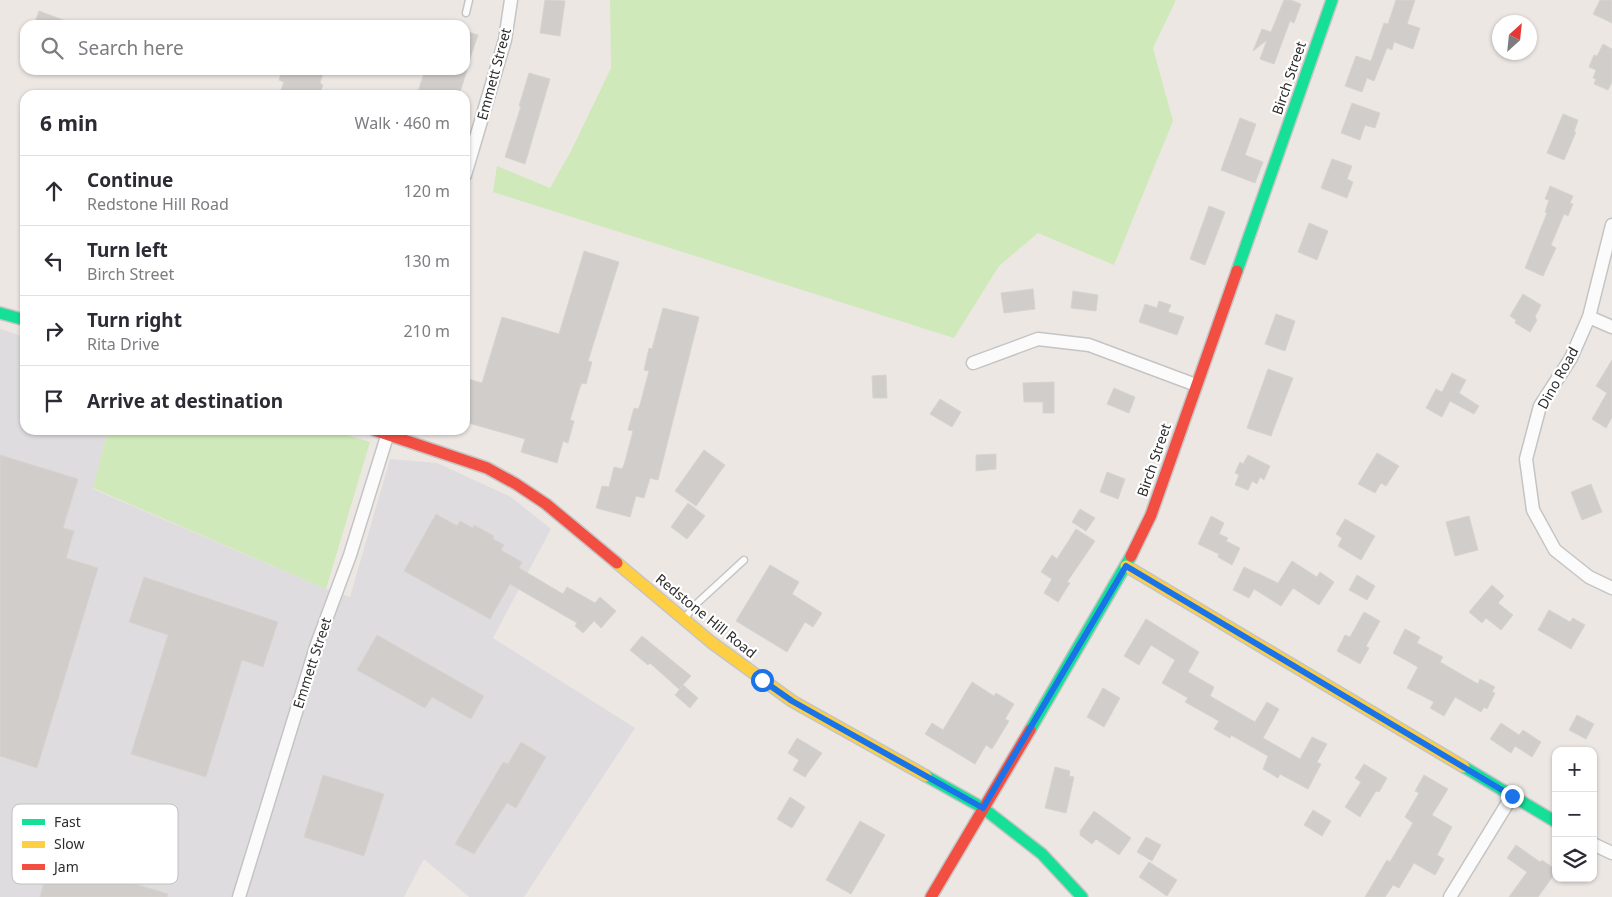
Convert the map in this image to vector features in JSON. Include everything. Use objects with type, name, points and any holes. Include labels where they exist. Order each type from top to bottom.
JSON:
[{"type":"main road","name":"Birch Street","points":[[931,897],[1126,566],[1151,515],[1332,0]]},
{"type":"main road","points":[[0,313],[20,319]]},
{"type":"main road","name":"Redstone Hill Road","points":[[396,435],[487,468],[546,504],[719,648],[792,701],[983,808],[1042,854],[1082,897]]},
{"type":"main road","points":[[1126,566],[1552,820]]},
{"type":"street","name":"Emmett Street","points":[[470,158],[505,40],[511,0]]},
{"type":"street","name":"Dino Road","points":[[1612,225],[1589,317],[1571,358],[1540,406],[1526,459],[1533,510],[1555,550],[1588,576],[1612,588]]},
{"type":"street","points":[[1589,317],[1612,327]]},
{"type":"street","points":[[973,363],[1038,339],[1089,345],[1196,385]]},
{"type":"street","name":"Emmett Street","points":[[238,897],[317,644],[350,555],[387,435]]},
{"type":"street","points":[[1450,897],[1512,796]]},
{"type":"street","points":[[1597,846],[1612,853]]},
{"type":"lane","points":[[466,13],[469,0]]},
{"type":"lane","points":[[684,619],[694,606],[744,560]]},
{"type":"shaded area","points":[[0,329],[20,335],[20,435],[107,435],[93,489],[326,589],[350,597],[390,459],[437,463],[511,497],[551,529],[493,638],[635,728],[524,897],[469,897],[424,859],[404,897],[0,897]]},
{"type":"green space","points":[[610,0],[1176,0],[1153,48],[1173,121],[1114,265],[1038,233],[999,266],[954,338],[493,192],[497,166],[550,188],[571,151],[611,68]]},
{"type":"green space","points":[[107,435],[347,435],[370,442],[326,589],[93,488]]},
{"type":"building","points":[[545,0],[565,1],[560,36],[540,33]]},
{"type":"building","points":[[1284,0],[1291,0],[1301,4],[1294,23],[1290,21],[1274,64],[1260,59],[1267,40],[1253,51],[1262,29],[1271,32]]},
{"type":"building","points":[[1396,0],[1415,0],[1407,24],[1420,28],[1413,49],[1394,42],[1392,50],[1387,48],[1374,81],[1367,78],[1362,92],[1345,86],[1356,56],[1371,61],[1384,23],[1388,24]]},
{"type":"building","points":[[1600,0],[1612,0],[1612,23],[1593,14]]},
{"type":"building","points":[[39,11],[63,20],[36,20]]},
{"type":"building","points":[[470,33],[478,35],[470,58]]},
{"type":"building","points":[[1603,44],[1612,49],[1612,82],[1608,90],[1594,84],[1596,79],[1593,78],[1596,70],[1589,67],[1594,55],[1597,56]]},
{"type":"building","points":[[529,73],[550,79],[525,164],[505,157]]},
{"type":"building","points":[[280,75],[322,75],[320,83],[323,85],[321,90],[281,90],[284,82],[279,80]]},
{"type":"building","points":[[423,75],[465,75],[461,90],[419,90]]},
{"type":"building","points":[[1352,103],[1380,113],[1375,128],[1365,125],[1360,140],[1341,133]]},
{"type":"building","points":[[1563,114],[1578,120],[1574,132],[1576,132],[1564,160],[1547,153]]},
{"type":"building","points":[[1240,118],[1256,124],[1245,155],[1263,162],[1255,183],[1221,170]]},
{"type":"building","points":[[1332,159],[1352,166],[1347,179],[1353,182],[1347,198],[1321,188]]},
{"type":"building","points":[[1550,186],[1573,196],[1570,203],[1573,204],[1568,216],[1564,214],[1551,245],[1556,248],[1543,276],[1525,268],[1547,213],[1545,212],[1549,200],[1545,199]]},
{"type":"building","points":[[1209,206],[1225,212],[1205,265],[1190,259]]},
{"type":"building","points":[[1309,223],[1328,231],[1317,260],[1298,252]]},
{"type":"building","points":[[584,251],[619,262],[588,361],[592,362],[586,384],[582,383],[580,387],[570,420],[574,421],[568,443],[563,441],[557,463],[521,452],[525,439],[470,423],[470,379],[482,383],[502,317],[559,334]]},
{"type":"building","points":[[1033,289],[1035,309],[1004,313],[1001,293]]},
{"type":"building","points":[[1073,291],[1098,295],[1096,311],[1071,308]]},
{"type":"building","points":[[1523,294],[1541,305],[1535,317],[1537,320],[1530,332],[1515,323],[1516,320],[1510,316]]},
{"type":"building","points":[[1159,301],[1171,305],[1168,312],[1184,317],[1177,335],[1139,322],[1145,304],[1157,308]]},
{"type":"building","points":[[663,308],[699,317],[658,480],[650,478],[644,498],[636,496],[630,517],[596,508],[602,486],[609,487],[614,467],[622,469],[624,465],[633,431],[628,430],[634,408],[638,409],[640,405],[649,371],[644,370],[649,348],[652,349]]},
{"type":"building","points":[[1276,314],[1295,321],[1285,351],[1265,344]]},
{"type":"building","points":[[1612,360],[1612,417],[1606,428],[1592,419],[1607,393],[1596,386]]},
{"type":"building","points":[[1268,369],[1293,378],[1271,436],[1247,428]]},
{"type":"building","points":[[1452,373],[1466,380],[1459,393],[1479,406],[1474,414],[1450,401],[1442,417],[1426,408],[1436,389],[1442,392]]},
{"type":"building","points":[[886,375],[887,398],[873,398],[872,376]]},
{"type":"building","points":[[1054,382],[1054,413],[1043,413],[1043,402],[1024,402],[1023,383]]},
{"type":"building","points":[[1114,388],[1135,397],[1129,413],[1107,404]]},
{"type":"building","points":[[940,399],[961,412],[952,427],[930,414]]},
{"type":"building","points":[[704,450],[725,465],[696,506],[675,491]]},
{"type":"building","points":[[1377,453],[1399,466],[1386,486],[1381,483],[1375,493],[1358,484]]},
{"type":"building","points":[[996,454],[996,469],[976,471],[976,455]]},
{"type":"building","points":[[0,455],[78,479],[63,528],[74,531],[66,558],[98,568],[37,768],[0,756]]},
{"type":"building","points":[[1248,455],[1270,466],[1264,480],[1260,477],[1257,484],[1252,481],[1248,490],[1235,485],[1239,475],[1235,473],[1240,462],[1243,464]]},
{"type":"building","points":[[1107,472],[1125,479],[1118,499],[1100,492]]},
{"type":"building","points":[[1591,484],[1602,512],[1582,520],[1571,492]]},
{"type":"building","points":[[688,503],[705,516],[687,539],[671,527]]},
{"type":"building","points":[[1080,509],[1095,518],[1086,531],[1072,522]]},
{"type":"building","points":[[436,514],[457,526],[460,521],[473,528],[474,525],[494,536],[493,539],[504,545],[501,550],[522,562],[519,568],[563,594],[567,587],[595,603],[600,597],[616,611],[601,628],[594,621],[583,633],[575,626],[577,623],[510,584],[490,619],[404,571]]},
{"type":"building","points":[[1211,516],[1224,523],[1219,534],[1228,538],[1226,541],[1240,548],[1232,565],[1218,557],[1219,554],[1198,544]]},
{"type":"building","points":[[1469,516],[1478,550],[1455,556],[1446,522]]},
{"type":"building","points":[[1345,519],[1375,536],[1361,560],[1338,546],[1342,538],[1336,534]]},
{"type":"building","points":[[1076,529],[1095,541],[1067,582],[1070,583],[1058,602],[1044,593],[1052,579],[1041,572],[1052,555],[1057,559]]},
{"type":"building","points":[[1292,561],[1317,577],[1320,572],[1334,582],[1319,605],[1293,588],[1281,606],[1254,589],[1249,598],[1233,590],[1244,567],[1278,583]]},
{"type":"building","points":[[770,565],[799,582],[792,594],[822,613],[813,627],[805,622],[787,652],[736,621]]},
{"type":"building","points":[[1357,575],[1375,586],[1367,600],[1349,590]]},
{"type":"building","points":[[144,577],[278,622],[263,667],[242,660],[206,777],[131,754],[168,635],[129,622]]},
{"type":"building","points":[[1492,585],[1504,596],[1498,603],[1513,615],[1501,630],[1486,618],[1482,623],[1469,612]]},
{"type":"building","points":[[1549,610],[1570,622],[1573,618],[1585,625],[1571,649],[1538,630]]},
{"type":"building","points":[[1364,612],[1380,621],[1366,646],[1369,648],[1360,664],[1337,651],[1345,635],[1350,637]]},
{"type":"building","points":[[1146,619],[1199,652],[1188,672],[1214,687],[1210,696],[1255,722],[1267,702],[1279,709],[1263,738],[1300,759],[1312,737],[1327,744],[1317,762],[1321,764],[1308,789],[1280,774],[1278,778],[1263,769],[1268,756],[1231,735],[1230,738],[1214,729],[1219,721],[1185,702],[1188,698],[1162,683],[1175,660],[1151,645],[1139,665],[1124,656]]},
{"type":"building","points":[[1405,629],[1420,637],[1417,643],[1443,657],[1440,662],[1478,684],[1480,679],[1495,687],[1492,692],[1495,693],[1487,709],[1484,707],[1481,712],[1455,697],[1444,716],[1430,708],[1434,702],[1407,688],[1418,667],[1393,653]]},
{"type":"building","points":[[377,635],[484,696],[471,719],[432,697],[425,708],[357,670]]},
{"type":"building","points":[[642,636],[691,676],[679,689],[650,663],[648,665],[630,650]]},
{"type":"building","points":[[972,682],[994,696],[996,693],[1014,704],[1005,719],[1009,721],[992,749],[986,745],[975,764],[925,734],[932,723],[943,730]]},
{"type":"building","points":[[683,685],[698,698],[690,708],[675,695]]},
{"type":"building","points":[[1103,688],[1120,698],[1104,727],[1087,717]]},
{"type":"building","points":[[1577,715],[1594,724],[1586,739],[1569,730]]},
{"type":"building","points":[[1501,723],[1519,735],[1523,730],[1541,742],[1532,757],[1515,746],[1511,753],[1490,739]]},
{"type":"building","points":[[797,738],[822,753],[805,777],[793,770],[799,760],[788,753]]},
{"type":"building","points":[[521,742],[546,757],[516,808],[507,803],[474,854],[455,844],[503,762],[508,764]]},
{"type":"building","points":[[1364,764],[1387,778],[1379,792],[1376,791],[1360,817],[1345,807],[1361,782],[1355,778]]},
{"type":"building","points":[[1055,767],[1070,771],[1069,776],[1074,777],[1066,813],[1045,808]]},
{"type":"building","points":[[323,775],[384,794],[364,856],[304,837]]},
{"type":"building","points":[[1424,775],[1448,789],[1432,815],[1452,827],[1437,855],[1444,859],[1435,875],[1414,863],[1399,888],[1393,885],[1385,897],[1365,897],[1387,860],[1390,862],[1413,823],[1405,817],[1419,793],[1415,791]]},
{"type":"building","points":[[790,797],[805,807],[792,828],[777,819]]},
{"type":"building","points":[[1313,810],[1331,821],[1322,836],[1304,825]]},
{"type":"building","points":[[1094,811],[1131,838],[1119,855],[1096,839],[1092,844],[1080,835],[1080,831]]},
{"type":"building","points":[[860,821],[885,835],[851,894],[826,880]]},
{"type":"building","points":[[1146,837],[1161,845],[1152,861],[1137,852]]},
{"type":"building","points":[[1516,845],[1540,862],[1542,860],[1552,867],[1552,878],[1538,897],[1509,897],[1527,872],[1507,858]]},
{"type":"building","points":[[1149,862],[1177,880],[1167,896],[1139,877]]},
{"type":"building","points":[[44,884],[136,884],[168,894],[167,897],[40,897]]},
{"type":"traffic: fast","points":[[1237,271],[1332,0]]},
{"type":"traffic: fast","points":[[0,313],[20,319]]},
{"type":"traffic: fast","points":[[1030,730],[1131,556]]},
{"type":"traffic: fast","points":[[1464,767],[1552,820]]},
{"type":"traffic: fast","points":[[926,776],[983,808],[1042,854],[1082,897]]},
{"type":"traffic: slow","points":[[617,563],[711,642],[792,701],[926,776]]},
{"type":"traffic: slow","points":[[1126,566],[1464,767]]},
{"type":"traffic: jam","points":[[1131,556],[1151,515],[1237,271]]},
{"type":"traffic: jam","points":[[389,435],[487,468],[516,484],[546,504],[617,563]]},
{"type":"traffic: jam","points":[[931,897],[1030,730]]},
{"type":"route","points":[[762,680],[792,701],[983,808],[1126,566],[1512,796]]}]
